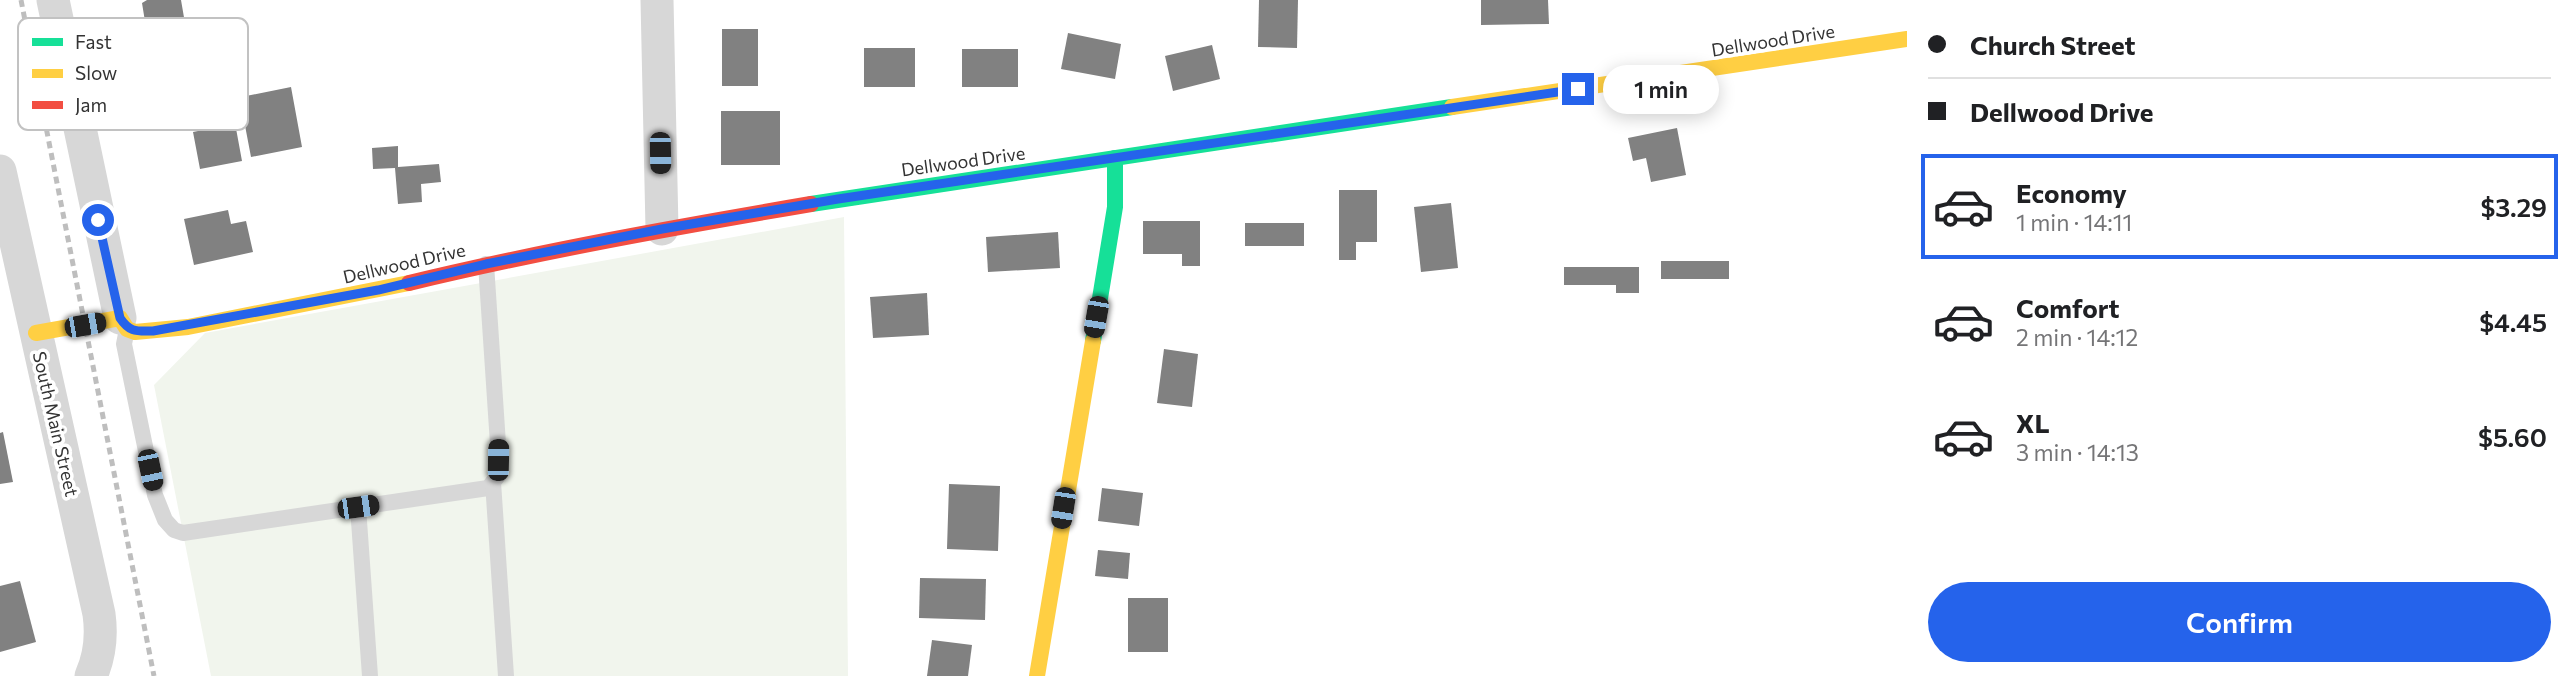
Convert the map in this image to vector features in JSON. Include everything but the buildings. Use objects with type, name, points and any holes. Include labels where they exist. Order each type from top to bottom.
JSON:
[{"type":"street","points":[[53,0],[57,18]]},
{"type":"street","points":[[657,0],[662,229]]},
{"type":"street","name":"Dellwood Drive","points":[[36,333],[123,323],[135,332],[188,327],[378,290],[486,264],[662,229],[1907,39]]},
{"type":"street","points":[[81,130],[123,323]]},
{"type":"street","points":[[1037,676],[1115,207],[1115,158]]},
{"type":"street","name":"South Main Street","points":[[0,171],[99,614],[102,635],[99,655],[91,676]]},
{"type":"lane","points":[[123,323],[124,344],[155,495],[165,520],[174,530],[183,533],[488,488],[498,476],[498,444],[486,264]]},
{"type":"lane","points":[[493,482],[506,676]]},
{"type":"lane","points":[[358,507],[370,676]]},
{"type":"shaded area","points":[[844,217],[848,676],[211,676],[154,385],[205,333]]},
{"type":"railway","points":[[21,0],[25,18]]},
{"type":"railway","points":[[47,130],[154,676]]},
{"type":"traffic: fast","points":[[811,204],[1452,107]]},
{"type":"traffic: fast","points":[[1093,341],[1115,207],[1115,158]]},
{"type":"traffic: slow","points":[[1452,107],[1907,39]]},
{"type":"traffic: slow","points":[[36,333],[120,318],[127,329],[135,332],[188,327],[409,283]]},
{"type":"traffic: slow","points":[[1037,676],[1093,341]]},
{"type":"traffic: jam","points":[[409,283],[609,240],[811,204]]},
{"type":"route","points":[[98,220],[120,318],[127,329],[135,332],[153,331],[188,327],[378,290],[486,264],[662,229],[838,199],[1578,89]]}]
